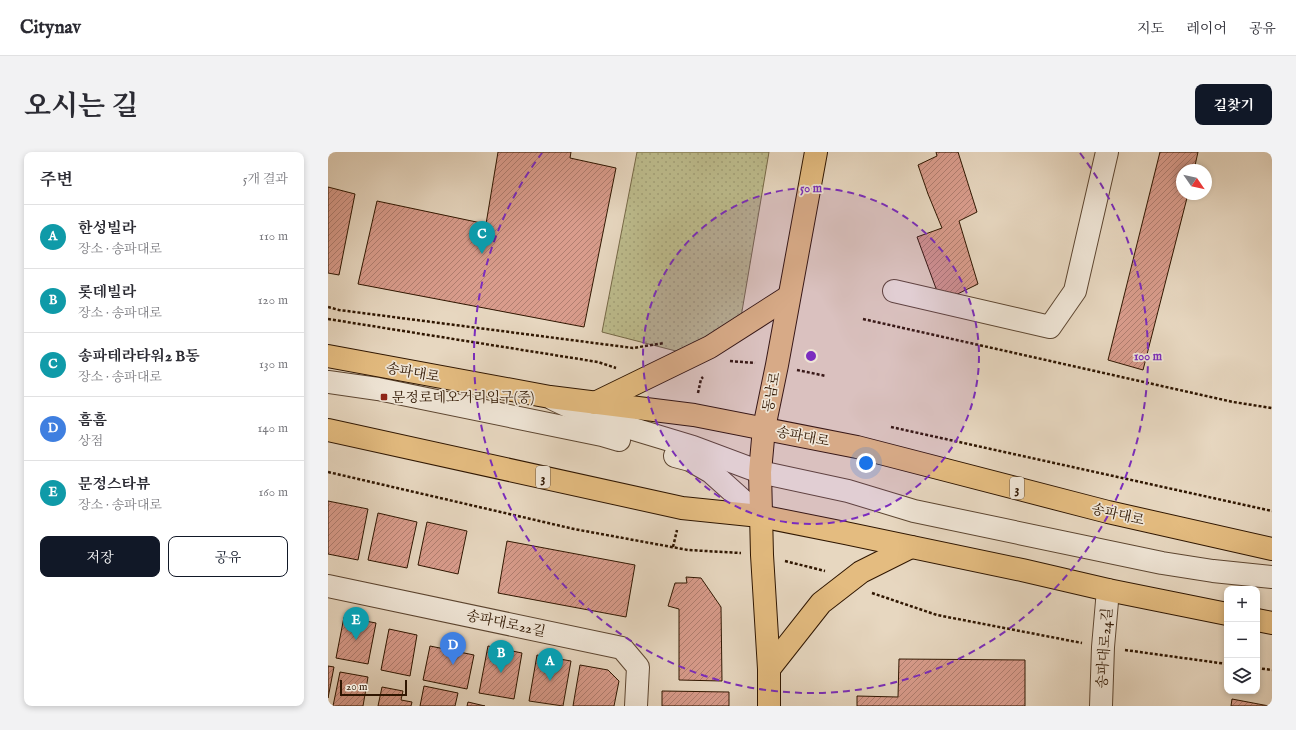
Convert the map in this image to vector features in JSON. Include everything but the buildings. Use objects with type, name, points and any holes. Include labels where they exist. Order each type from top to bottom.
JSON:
[{"type":"main road","name":"동남로","points":[[769,706],[769,669],[760,516],[760,472],[764,428],[816,152]]},
{"type":"main road","points":[[595,403],[710,347],[788,297]]},
{"type":"main road","name":"송파대로","points":[[328,356],[550,397],[694,415],[857,447],[1108,512],[1272,549]]},
{"type":"main road","name":"3","points":[[328,430],[682,508],[760,516],[911,546],[1108,590],[1224,613]]},
{"type":"main road","points":[[769,669],[821,603],[860,572],[911,546]]},
{"type":"main road","points":[[1260,621],[1272,623]]},
{"type":"street","points":[[894,291],[1050,327],[1075,291],[1107,152]]},
{"type":"street","points":[[328,382],[378,389],[602,435],[690,460],[711,472],[760,516]]},
{"type":"street","points":[[550,397],[587,415],[693,447],[760,472],[848,491],[914,511],[1162,563],[1213,571],[1272,577]]},
{"type":"street","name":"송파대로22길","points":[[328,586],[622,648],[638,667],[636,706]]},
{"type":"street","name":"송파대로24길","points":[[1101,706],[1103,647],[1108,590]]},
{"type":"path","points":[[328,307],[355,312],[633,348],[664,343]]},
{"type":"path","points":[[328,319],[598,362],[615,368],[621,368]]},
{"type":"path","points":[[863,319],[1233,402],[1272,408]]},
{"type":"path","points":[[891,427],[1272,511]]},
{"type":"path","points":[[328,472],[574,529],[688,550],[730,551]]},
{"type":"path","points":[[845,584],[937,615]]},
{"type":"path","points":[[1260,668],[1272,670]]},
{"type":"shaded area","points":[[637,152],[769,152],[739,329],[707,359],[602,332]]},
{"type":"place","name":"송파테라타워2 B동","points":[[482,254]]},
{"type":"place","name":"문정로데오거리입구(중)","points":[[384,397]]},
{"type":"place","name":"문정스타뷰","points":[[356,640]]},
{"type":"place","name":"흠흠","points":[[453,665]]},
{"type":"place","name":"롯데빌라","points":[[501,673]]},
{"type":"place","name":"한성빌라","points":[[550,681]]}]
